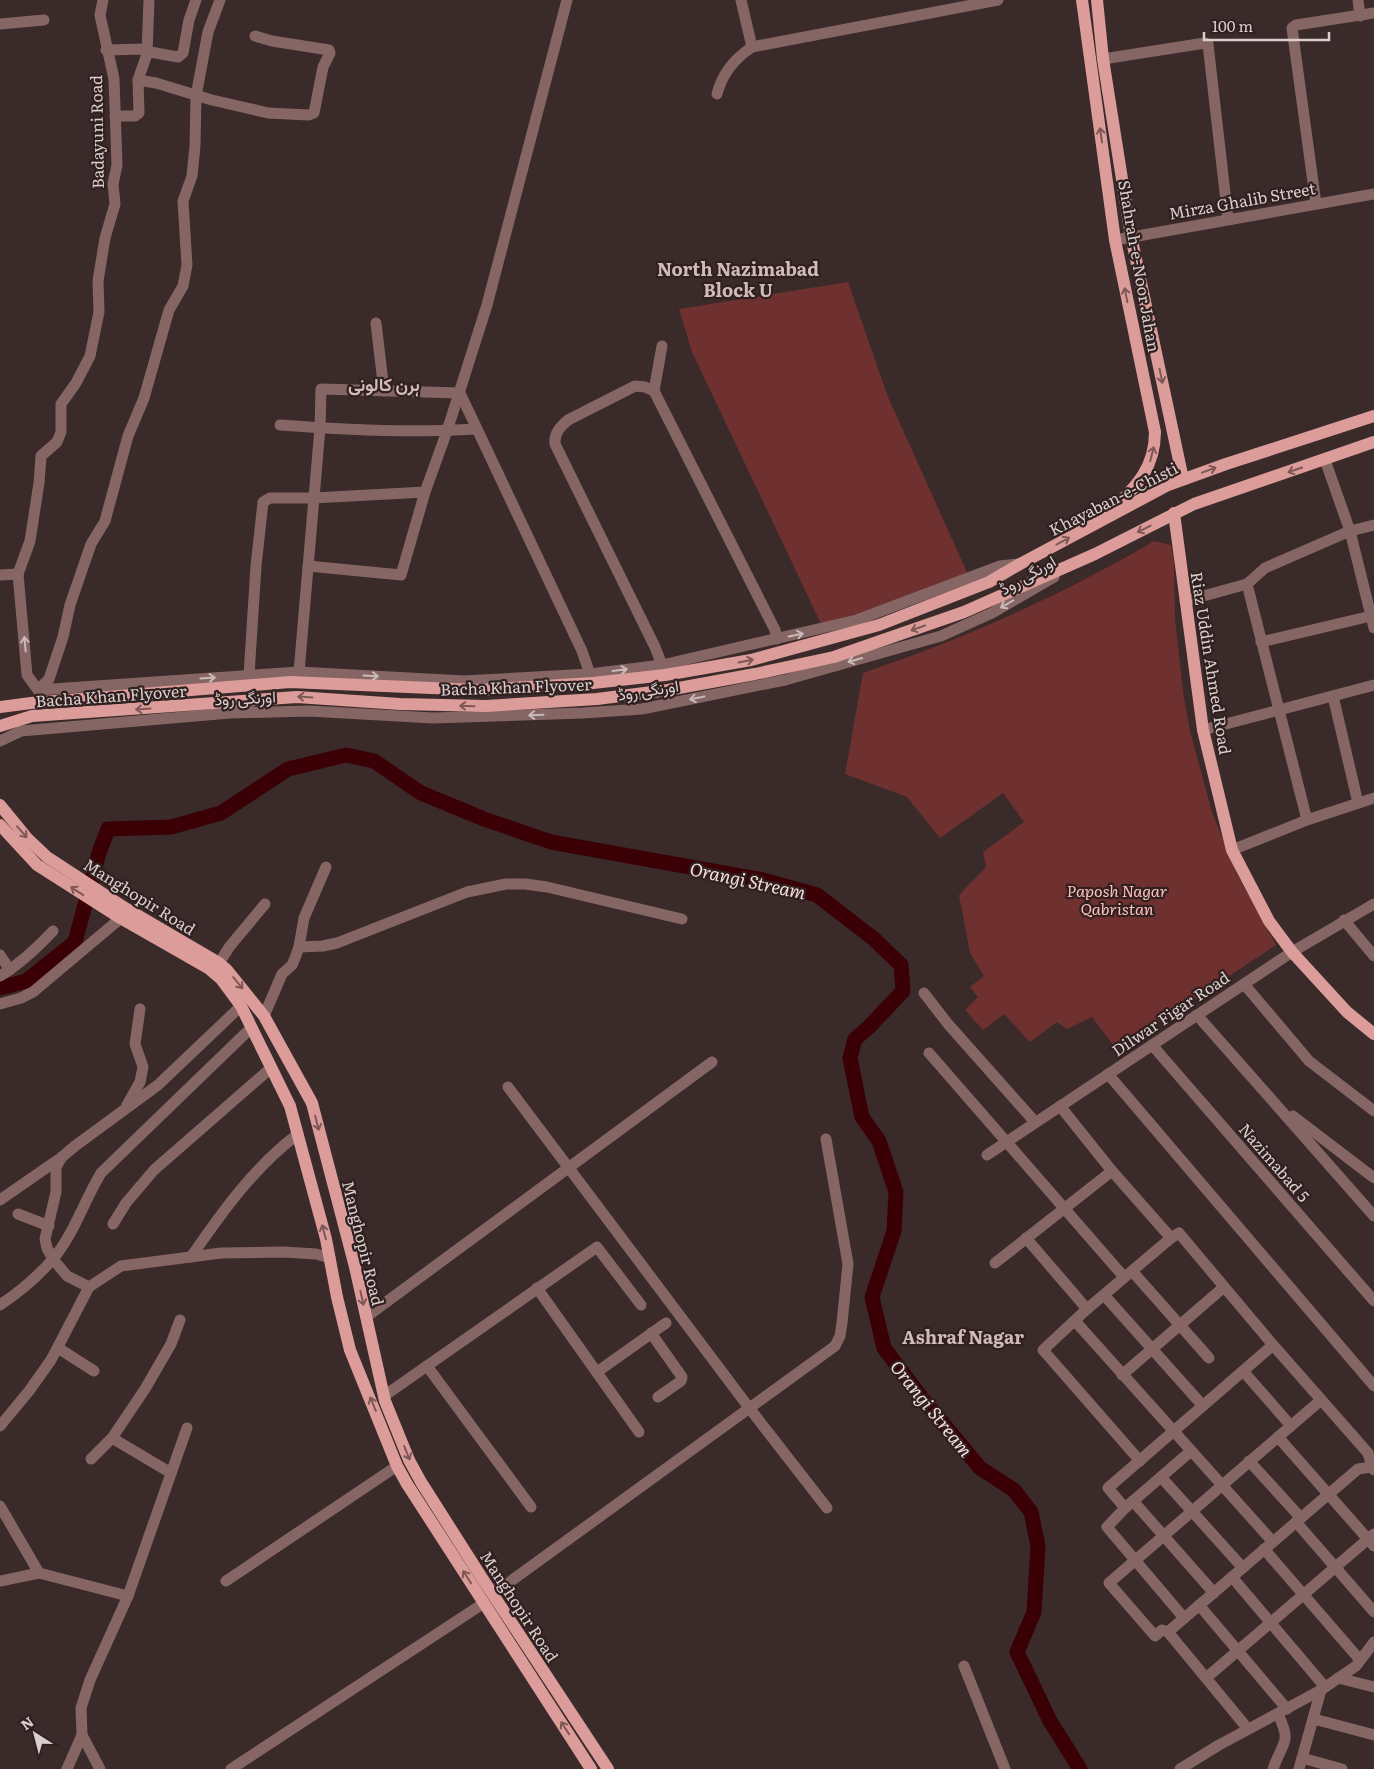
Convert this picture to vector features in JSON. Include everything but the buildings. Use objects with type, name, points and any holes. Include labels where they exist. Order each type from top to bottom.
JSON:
[{"type":"main road","name":"Shahrah-e-Noor Jahan","points":[[1082,0],[1115,240],[1155,432],[1152,458],[1148,468],[1134,488],[1102,520]]},
{"type":"main road","name":"Shahrah-e-Noor Jahan","points":[[1097,0],[1103,59],[1131,236],[1183,479]]},
{"type":"main road","name":"Khayaban-e-Chisti","points":[[959,594],[990,582],[1150,494],[1183,479],[1374,416]]},
{"type":"main road","points":[[1095,554],[1194,504],[1374,442]]},
{"type":"main road","name":"Riaz Uddin Ahmed Road","points":[[1174,513],[1203,730],[1232,850],[1269,921],[1292,952],[1347,1012],[1374,1034]]},
{"type":"main road","name":"Bacha Khan Flyover","points":[[0,726],[32,716],[297,697],[400,704],[486,706],[598,699],[668,690],[755,674],[834,656],[964,612],[1095,554]]},
{"type":"main road","name":"Bacha Khan Flyover","points":[[0,707],[290,682],[478,690],[632,680],[751,660],[879,625],[959,594]]},
{"type":"main road","name":"Manghopir Road","points":[[0,805],[28,838],[42,861]]},
{"type":"main road","name":"Manghopir Road","points":[[1,829],[42,861],[121,914],[208,968],[221,979],[241,1006],[250,1028],[290,1106],[326,1239],[350,1350],[397,1466],[407,1484],[608,1769]]},
{"type":"main road","name":"Manghopir Road","points":[[121,914],[219,962],[264,1016],[312,1103],[353,1259],[384,1396],[410,1460],[488,1599],[591,1769]]},
{"type":"main road","points":[[330,1258],[335,1264],[343,1265],[353,1259]]},
{"type":"main road","points":[[334,1280],[337,1276],[346,1272],[356,1273]]},
{"type":"street","name":"Badayuni Road","points":[[18,574],[30,541],[41,456],[57,442],[61,432],[61,404],[76,383],[90,356],[99,312],[98,281],[115,204],[113,184],[117,165],[114,79],[106,50],[100,15],[103,0]]},
{"type":"street","points":[[115,116],[135,116],[138,114],[138,80],[147,50],[149,0]]},
{"type":"street","points":[[106,50],[144,49],[178,57],[181,56],[189,20],[196,0]]},
{"type":"street","points":[[0,575],[18,574],[27,675],[38,690],[48,679],[63,637],[70,605],[91,544],[104,521],[128,436],[144,398],[169,310],[183,286],[187,265],[183,200],[192,176],[196,96],[208,32],[220,0]]},
{"type":"street","points":[[308,566],[401,574],[425,492],[460,393],[487,305],[567,0]]},
{"type":"street","points":[[741,0],[752,47]]},
{"type":"street","points":[[717,94],[725,74],[742,54],[752,47],[998,0]]},
{"type":"street","points":[[1358,0],[1360,16]]},
{"type":"street","points":[[1316,204],[1292,28],[1296,25],[1374,14]]},
{"type":"street","points":[[0,24],[44,20]]},
{"type":"street","points":[[138,80],[156,83],[196,96],[268,113],[309,115],[314,113],[323,67],[330,53],[329,50],[272,41],[255,36]]},
{"type":"street","points":[[1103,59],[1208,44],[1228,219]]},
{"type":"street","name":"Mirza Ghalib Street","points":[[1115,240],[1374,194]]},
{"type":"street","points":[[376,323],[384,391]]},
{"type":"street","points":[[654,391],[662,346]]},
{"type":"street","points":[[662,665],[655,647],[555,444],[559,428],[568,420],[635,386],[645,386],[654,391],[777,639]]},
{"type":"street","points":[[299,672],[320,428],[321,389],[460,393]]},
{"type":"street","points":[[460,393],[582,651],[590,674]]},
{"type":"street","points":[[280,425],[320,428],[447,431],[476,429]]},
{"type":"street","points":[[1325,460],[1350,531],[1374,628]]},
{"type":"street","points":[[249,675],[256,566],[261,506],[263,502],[270,498],[313,498],[425,492]]},
{"type":"street","points":[[1185,601],[1247,584],[1265,568],[1350,531],[1374,525]]},
{"type":"street","name":"اورنگی روڈ","points":[[0,741],[21,731],[230,713],[309,711],[433,718],[642,709],[785,680],[941,636],[992,613],[1095,554]]},
{"type":"street","name":"اورنگی روڈ","points":[[38,690],[299,672],[464,681],[590,674],[662,665],[857,620],[1000,566],[1020,564]]},
{"type":"street","points":[[1247,584],[1307,820]]},
{"type":"street","points":[[1261,642],[1371,616]]},
{"type":"street","points":[[1203,730],[1374,684]]},
{"type":"street","points":[[1333,696],[1358,803]]},
{"type":"street","points":[[1232,850],[1307,820],[1374,798]]},
{"type":"street","points":[[264,1016],[282,974],[292,965],[299,947],[304,918],[326,867]]},
{"type":"street","points":[[299,947],[323,946],[336,943],[467,892],[506,884],[524,884],[547,888],[682,919]]},
{"type":"street","points":[[219,962],[265,904]]},
{"type":"street","name":"Dilwar Figar Road","points":[[988,1156],[1035,1122],[1292,952],[1374,904]]},
{"type":"street","points":[[0,1004],[21,998],[32,992],[121,914]]},
{"type":"street","points":[[1344,920],[1374,956]]},
{"type":"street","points":[[0,955],[5,973],[36,949],[53,931]]},
{"type":"street","points":[[1244,984],[1309,1061],[1374,1111]]},
{"type":"street","points":[[924,993],[948,1024],[1035,1122]]},
{"type":"street","points":[[0,1200],[158,1085],[241,1006]]},
{"type":"street","points":[[125,1109],[142,1074],[143,1067],[135,1044],[140,1010]]},
{"type":"street","points":[[1197,1015],[1374,1216]]},
{"type":"street","points":[[0,1305],[15,1294],[53,1259],[71,1230],[88,1194],[101,1173],[250,1028]]},
{"type":"street","name":"Nazimabad 5","points":[[1152,1045],[1374,1301]]},
{"type":"street","points":[[929,1052],[1064,1208],[1180,1325],[1210,1358]]},
{"type":"street","points":[[366,1317],[712,1062]]},
{"type":"street","points":[[112,1224],[126,1202],[154,1170],[271,1068]]},
{"type":"street","points":[[1108,1074],[1374,1386]]},
{"type":"street","points":[[508,1087],[750,1409],[827,1508]]},
{"type":"street","points":[[1275,1102],[1374,1178]]},
{"type":"street","points":[[1060,1106],[1112,1171],[1171,1238]]},
{"type":"street","points":[[191,1257],[238,1192],[283,1145],[298,1134]]},
{"type":"street","points":[[232,1769],[488,1599],[835,1346],[840,1336],[848,1264],[826,1139]]},
{"type":"street","points":[[62,1156],[56,1167],[56,1192],[45,1240],[53,1259],[67,1276],[89,1287]]},
{"type":"street","points":[[995,1263],[1112,1171]]},
{"type":"street","points":[[18,1214],[49,1226]]},
{"type":"street","points":[[1140,1461],[1043,1349],[1128,1274],[1179,1233],[1273,1345],[1368,1453],[1373,1469],[1358,1469],[1168,1632]]},
{"type":"street","points":[[1026,1238],[1087,1309]]},
{"type":"street","points":[[384,1396],[597,1246],[641,1306]]},
{"type":"street","points":[[0,1426],[29,1391],[58,1348],[89,1287],[121,1266],[221,1254],[284,1252],[316,1254],[330,1258]]},
{"type":"street","points":[[1122,1375],[1224,1287]]},
{"type":"street","points":[[537,1288],[639,1432]]},
{"type":"street","points":[[1104,1295],[1203,1406]]},
{"type":"street","points":[[91,1459],[112,1438],[159,1367],[171,1344],[180,1320]]},
{"type":"street","points":[[1075,1322],[1221,1485],[1304,1594],[1360,1660]]},
{"type":"street","points":[[597,1372],[666,1323]]},
{"type":"street","points":[[651,1333],[682,1377],[681,1381],[658,1397]]},
{"type":"street","points":[[1214,1593],[1163,1536],[1108,1488],[1273,1345]]},
{"type":"street","points":[[58,1348],[94,1371]]},
{"type":"street","points":[[427,1366],[531,1507]]},
{"type":"street","points":[[1243,1370],[1291,1426]]},
{"type":"street","points":[[1248,1729],[1168,1632],[1162,1630],[1155,1636],[1109,1583],[1321,1400]]},
{"type":"street","points":[[100,1769],[82,1735],[81,1713],[83,1699],[128,1596],[187,1428]]},
{"type":"street","points":[[1206,1678],[1335,1567],[1372,1540],[1278,1437]]},
{"type":"street","points":[[112,1438],[171,1473]]},
{"type":"street","points":[[1184,1618],[1107,1527],[1129,1505],[1191,1452]]},
{"type":"street","points":[[1249,1462],[1374,1612]]},
{"type":"street","points":[[226,1581],[397,1466]]},
{"type":"street","points":[[1162,1477],[1242,1568]]},
{"type":"street","points":[[0,1506],[39,1573]]},
{"type":"street","points":[[0,1581],[39,1573],[128,1596]]},
{"type":"street","points":[[1232,1577],[1323,1689]]},
{"type":"street","points":[[1199,1605],[1238,1650],[1282,1711],[1286,1738],[1273,1769]]},
{"type":"street","points":[[1186,1768],[1219,1744],[1323,1689],[1356,1666],[1374,1642]]},
{"type":"street","points":[[964,1666],[1006,1769]]},
{"type":"street","points":[[1338,1678],[1374,1687]]},
{"type":"street","points":[[1323,1689],[1301,1764],[1342,1769]]},
{"type":"street","points":[[1314,1719],[1374,1734]]},
{"type":"street","points":[[67,1769],[82,1735]]},
{"type":"green space","points":[[848,282],[888,397],[971,581],[823,628],[692,352],[679,309]]},
{"type":"green space","name":"Paposh Nagar Qabristan","points":[[1154,541],[1171,545],[1174,561],[1175,620],[1184,698],[1191,735],[1212,812],[1237,874],[1276,945],[1117,1050],[1092,1017],[1067,1029],[1057,1022],[1030,1042],[1004,1014],[983,1030],[965,1010],[978,997],[970,987],[984,976],[970,953],[959,895],[986,867],[983,852],[1024,822],[1003,793],[940,838],[907,797],[845,774],[863,673],[975,630],[1048,598]]},
{"type":"waterway","name":"Orangi Stream","points":[[0,988],[26,981],[75,942],[99,853],[108,829],[171,827],[221,813],[288,769],[346,755],[374,761],[421,793],[484,819],[551,842],[763,880],[817,895],[874,939],[901,965],[903,991],[855,1039],[850,1058],[862,1117],[879,1141],[896,1192],[894,1231],[872,1297],[884,1348],[921,1397],[980,1468],[1014,1490],[1031,1512],[1038,1546],[1034,1612],[1017,1652],[1050,1721],[1080,1769]]},
{"type":"district","name":"North Nazimabad Block U","points":[[738,278]]},
{"type":"district","name":"ہرن کالونی","points":[[384,383]]},
{"type":"district","name":"Ashraf Nagar","points":[[963,1336]]}]
